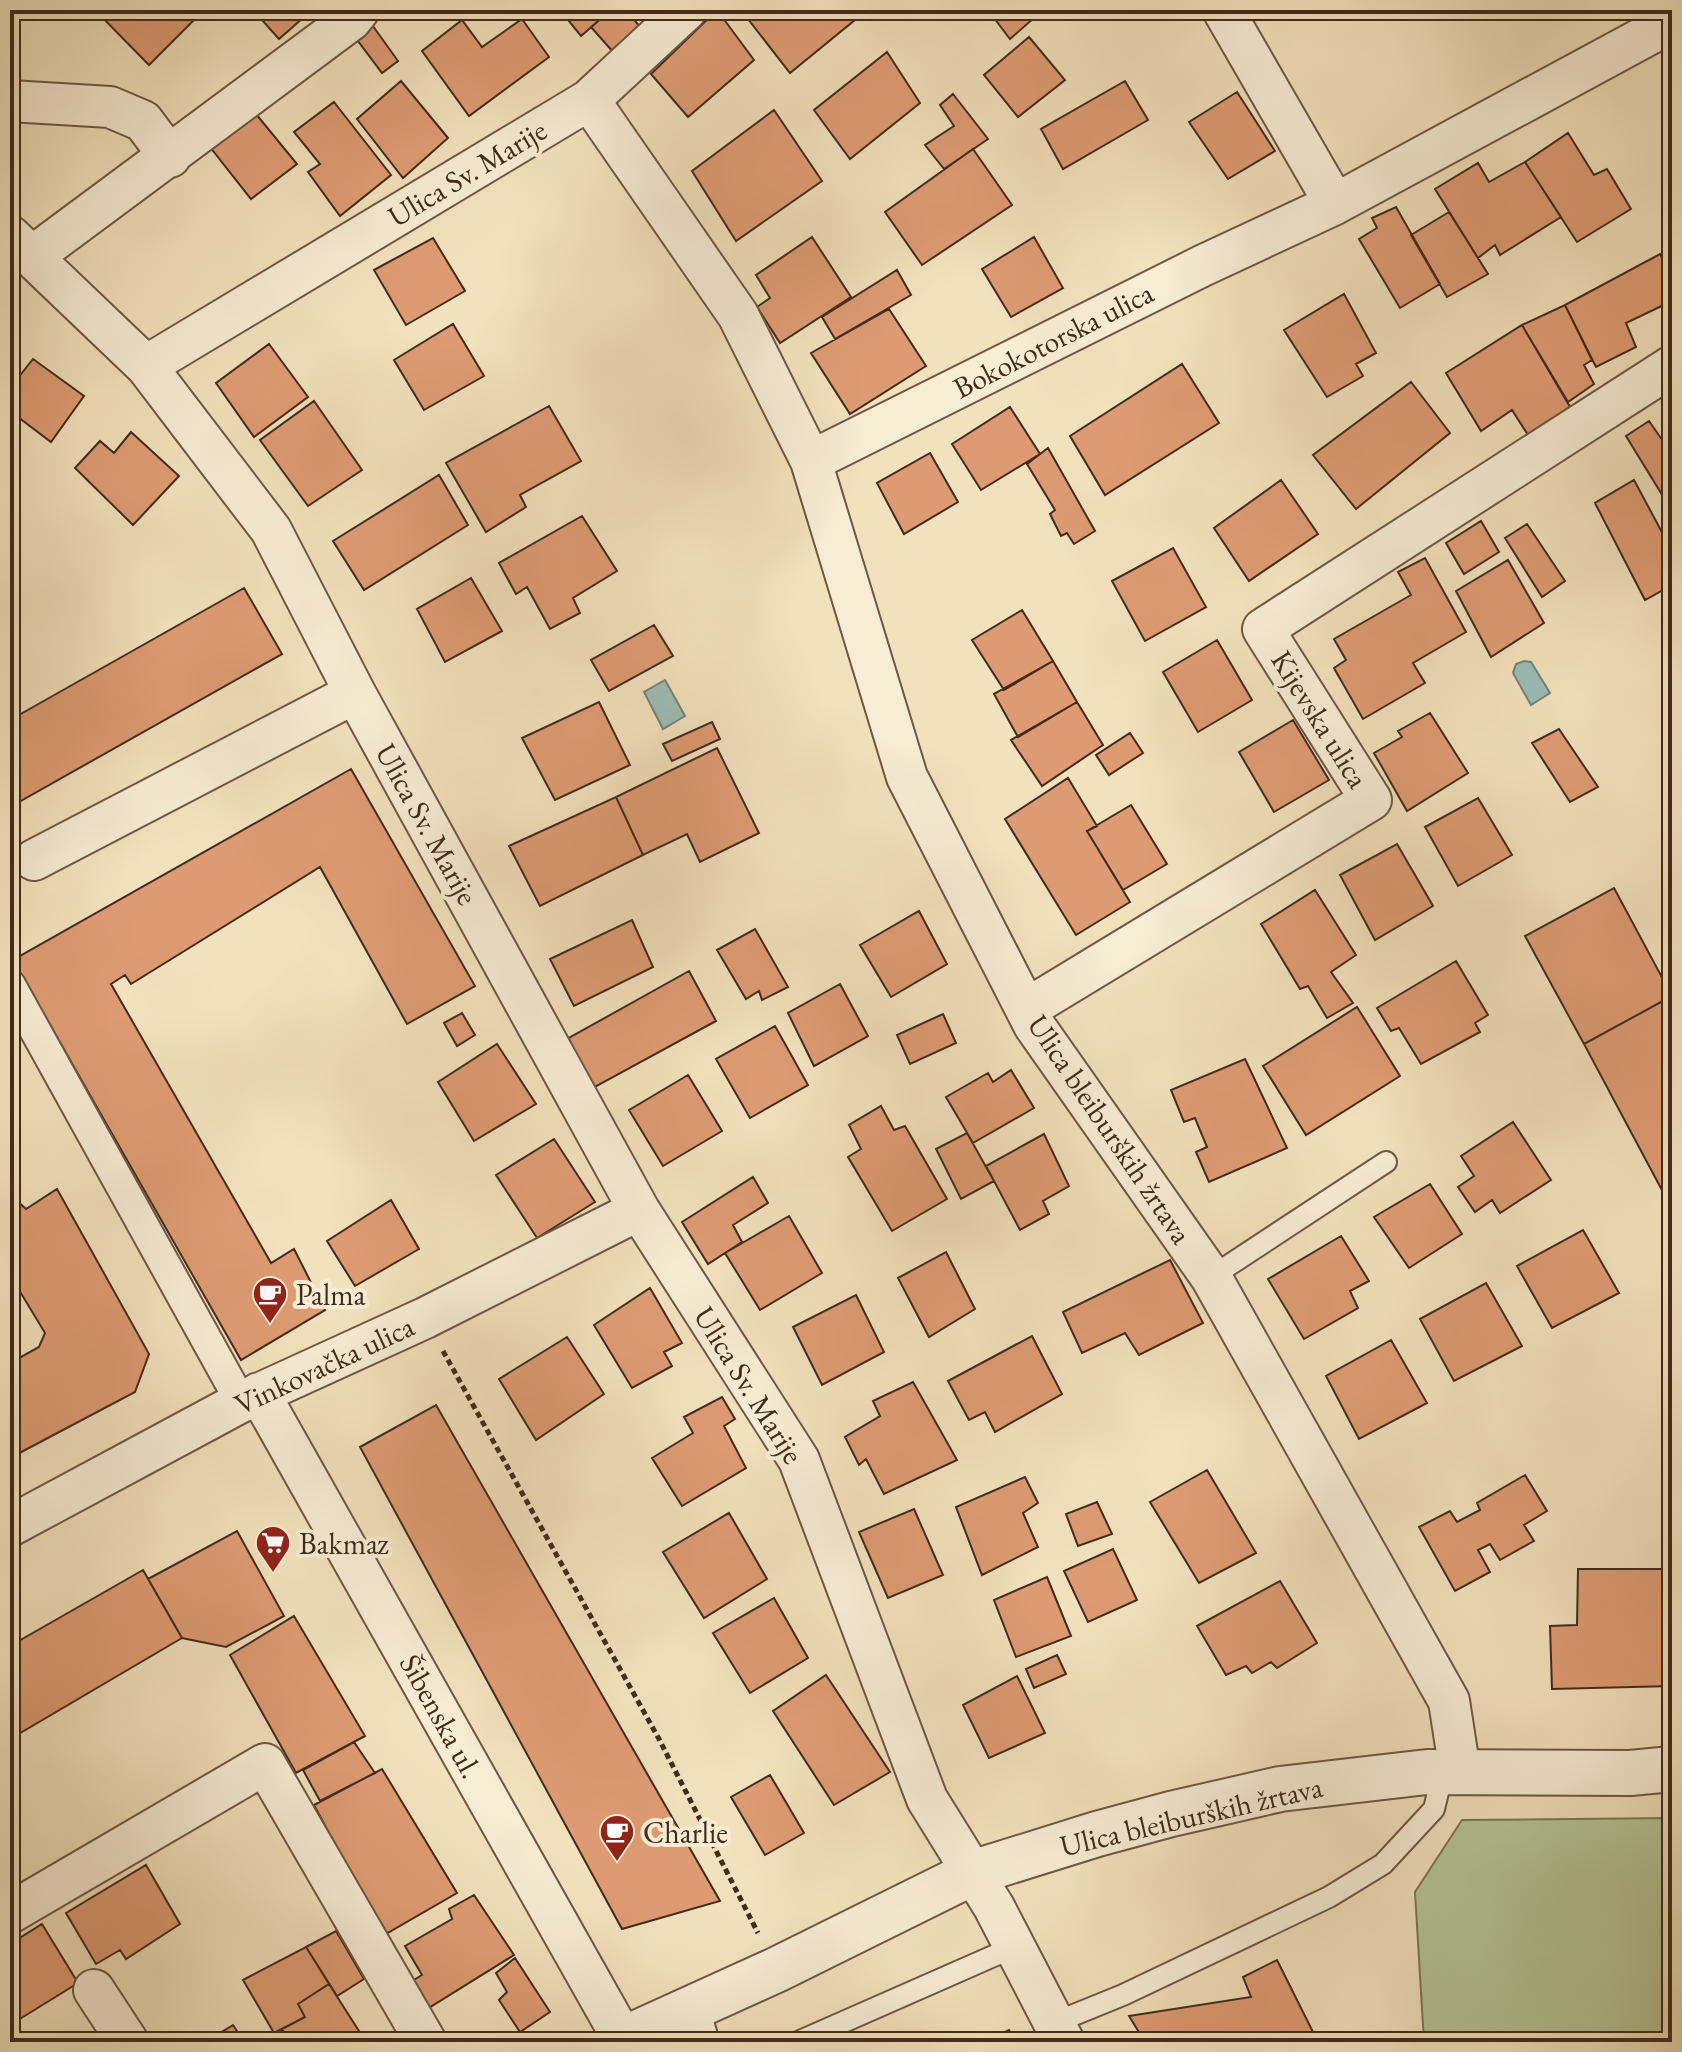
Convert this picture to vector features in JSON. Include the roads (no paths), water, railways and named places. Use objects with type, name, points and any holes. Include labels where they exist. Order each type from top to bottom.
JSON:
[{"type":"street","points":[[146,366],[22,246],[170,157],[351,20],[359,10]]},
{"type":"street","name":"Ulica Sv. Marije","points":[[686,10],[589,100],[146,366],[271,530],[355,693],[639,1210],[799,1460],[927,1799],[994,1907],[1059,2033]]},
{"type":"street","points":[[1223,10],[1335,204]]},
{"type":"street","name":"Bokokotorska ulica","points":[[811,461],[1202,266],[1335,204],[1672,22]]},
{"type":"street","points":[[589,100],[738,315],[811,461]]},
{"type":"street","points":[[10,101],[110,107],[143,121],[170,157]]},
{"type":"street","name":"Kijevska ulica","points":[[1028,1008],[1371,800],[1263,629],[1672,366]]},
{"type":"street","name":"Ulica bleiburških žrtava","points":[[811,461],[907,777],[1028,1008],[1034,1025],[1211,1277],[1449,1701],[1452,1772]]},
{"type":"street","points":[[34,860],[355,693]]},
{"type":"street","points":[[10,985],[250,1398]]},
{"type":"street","name":"Vinkovačka ulica","points":[[10,1526],[250,1398],[425,1318],[639,1210]]},
{"type":"street","name":"Šibenska ul.","points":[[250,1398],[620,2040]]},
{"type":"street","points":[[10,1913],[265,1764],[426,2042]]},
{"type":"street","name":"Ulica bleiburških žrtava","points":[[620,2040],[703,2024],[776,1970],[972,1873],[1097,1834],[1280,1789],[1452,1772],[1630,1773],[1672,1769]]},
{"type":"street","points":[[94,1990],[128,2042]]},
{"type":"lane","points":[[1211,1277],[1386,1162]]},
{"type":"lane","points":[[1059,2033],[1123,1995],[1315,1903],[1383,1864],[1434,1809],[1452,1772]]},
{"type":"lane","points":[[798,2042],[1014,1947]]},
{"type":"water","points":[[1531,662],[1550,693],[1531,705],[1513,673],[1516,664]]},
{"type":"water","points":[[665,680],[685,716],[663,729],[644,692]]},
{"type":"place","name":"Palma","points":[[270,1325]]},
{"type":"place","name":"Bakmaz","points":[[273,1574]]},
{"type":"place","name":"Charlie","points":[[617,1863]]}]
